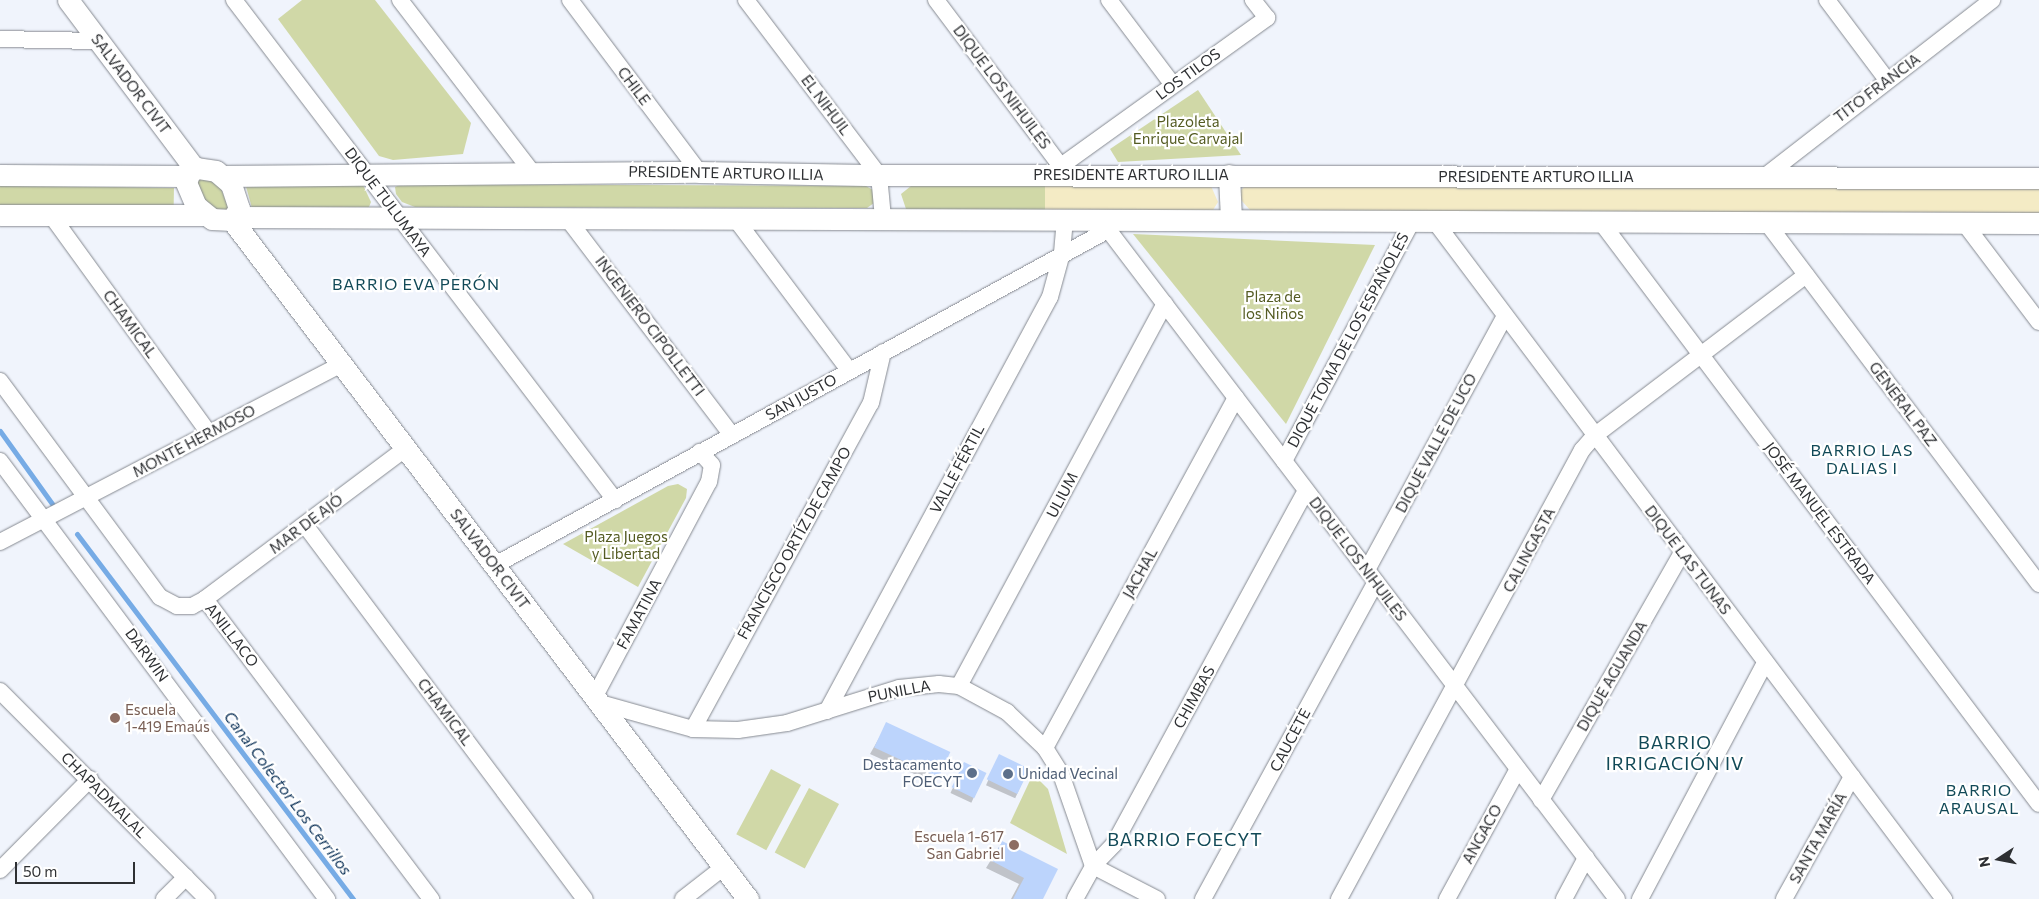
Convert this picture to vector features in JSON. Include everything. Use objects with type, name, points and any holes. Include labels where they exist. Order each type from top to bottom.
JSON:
[{"type":"street","name":"SALVADOR CIVIT","points":[[68,0],[191,172]]},
{"type":"street","name":"DIQUE TULUMAYA","points":[[234,0],[614,500]]},
{"type":"street","points":[[400,0],[532,172]]},
{"type":"street","name":"CHILE","points":[[570,0],[699,172]]},
{"type":"street","name":"EL NIHUIL","points":[[746,0],[879,175]]},
{"type":"street","name":"DIQUE LOS NIHUILES","points":[[936,0],[1064,170]]},
{"type":"street","points":[[1109,0],[1174,85]]},
{"type":"street","name":"LOS TILOS","points":[[1064,170],[1174,85],[1267,18],[1253,0]]},
{"type":"street","points":[[1827,0],[1887,80]]},
{"type":"street","name":"TITO FRANCIA","points":[[1764,178],[1887,80],[1992,0]]},
{"type":"street","points":[[0,38],[98,41]]},
{"type":"street","points":[[0,175],[191,172],[208,168],[223,176],[238,201],[233,219]]},
{"type":"street","name":"PRESIDENTE ARTURO ILLIA","points":[[223,176],[368,176],[532,172],[879,175],[1064,170],[1229,175],[2039,178]]},
{"type":"street","points":[[191,172],[190,196],[204,214],[216,220],[734,217],[1065,219],[1104,224],[1231,219],[2039,223]]},
{"type":"street","points":[[879,175],[883,218]]},
{"type":"street","points":[[1229,175],[1231,219]]},
{"type":"street","points":[[0,215],[204,214]]},
{"type":"street","name":"CHAMICAL","points":[[51,215],[209,433]]},
{"type":"street","points":[[734,217],[849,370]]},
{"type":"street","name":"INGENIERO CIPOLLETTI","points":[[567,218],[732,435]]},
{"type":"street","name":"SALVADOR CIVIT","points":[[233,219],[748,899]]},
{"type":"street","name":"VALLE FÉRTIL","points":[[826,711],[1050,297],[1062,253],[1065,219]]},
{"type":"street","name":"DIQUE LAS TUNAS","points":[[1423,219],[1505,316],[1852,777],[1930,892],[1944,899]]},
{"type":"street","name":"DIQUE TOMA DE LOS ESPAÑOLES","points":[[1284,461],[1423,219]]},
{"type":"street","name":"JOSÉ MANUEL ESTRADA","points":[[1600,222],[2039,804]]},
{"type":"street","name":"GENERAL PAZ","points":[[1767,223],[2039,584]]},
{"type":"street","points":[[1964,223],[2039,322]]},
{"type":"street","name":"DIQUE LOS NIHUILES","points":[[1104,224],[1617,899]]},
{"type":"street","name":"SAN JUSTO","points":[[495,565],[1062,253],[1104,224]]},
{"type":"street","name":"CALINGASTA","points":[[1339,899],[1582,450],[1594,436],[1806,275]]},
{"type":"street","name":"ULIUM","points":[[959,686],[1165,304]]},
{"type":"street","name":"DIQUE VALLE DE UCO","points":[[1371,576],[1505,316]]},
{"type":"street","name":"FRANCISCO ORTÍZ DE CAMPO","points":[[693,729],[870,404],[882,352]]},
{"type":"street","name":"MONTE HERMOSO","points":[[0,542],[342,364]]},
{"type":"street","name":"ANILLACO","points":[[0,381],[160,597],[177,606],[192,606],[205,599],[431,899]]},
{"type":"street","name":"JACHAL","points":[[1044,748],[1236,398]]},
{"type":"street","name":"MAR DE AJÓ","points":[[205,599],[406,448]]},
{"type":"street","name":"FAMATINA","points":[[597,700],[709,482],[712,465],[700,452]]},
{"type":"street","name":"DARWIN","points":[[0,460],[328,899]]},
{"type":"street","name":"CHIMBAS","points":[[1075,899],[1093,866],[1114,844],[1306,491]]},
{"type":"street","name":"CHAMICAL","points":[[305,525],[586,899]]},
{"type":"street","name":"DIQUE AGUANDA","points":[[1541,800],[1682,553]]},
{"type":"street","name":"CAUCETE","points":[[1204,899],[1371,576]]},
{"type":"street","points":[[1640,899],[1765,663]]},
{"type":"street","name":"PUNILLA","points":[[597,700],[693,729],[755,729],[826,711],[899,688],[939,684],[959,686],[1008,712],[1044,748],[1061,774],[1093,866]]},
{"type":"street","name":"CHAPADMALAL","points":[[0,691],[90,779],[207,899]]},
{"type":"street","name":"ANGACO","points":[[1447,899],[1518,769]]},
{"type":"street","name":"SANTA MARÍA","points":[[1784,899],[1852,777]]},
{"type":"street","points":[[0,870],[90,779]]},
{"type":"street","points":[[1564,899],[1586,858]]},
{"type":"street","points":[[1093,866],[1157,899]]},
{"type":"street","points":[[683,899],[724,867]]},
{"type":"street","points":[[164,899],[186,877]]},
{"type":"green space","points":[[302,0],[375,0],[471,123],[463,154],[393,160],[379,156],[278,19]]},
{"type":"green space","name":"Plazoleta Enrique Carvajal","points":[[1198,90],[1241,155],[1118,162],[1110,149]]},
{"type":"green space","points":[[206,175],[221,188],[229,210],[214,211],[197,190],[198,177]]},
{"type":"green space","points":[[245,183],[363,185],[371,202],[369,207],[252,208]]},
{"type":"green space","points":[[401,184],[866,186],[873,190],[874,203],[867,208],[415,207],[402,202],[396,194],[395,187]]},
{"type":"green space","points":[[0,185],[174,188],[174,209],[0,206]]},
{"type":"green space","points":[[911,186],[1045,186],[1045,212],[906,209],[901,194]]},
{"type":"green space","name":"Plaza de los Niños","points":[[1133,234],[1375,245],[1286,424]]},
{"type":"green space","name":"Plaza Juegos y Libertad","points":[[678,484],[687,489],[686,498],[638,587],[563,544],[668,486]]},
{"type":"green space","points":[[771,769],[801,785],[766,850],[736,834]]},
{"type":"green space","points":[[1033,774],[1048,789],[1067,854],[1010,823]]},
{"type":"green space","points":[[809,788],[839,804],[805,868],[775,852]]},
{"type":"sand","points":[[1246,185],[2039,185],[2039,213],[1251,211],[1241,200],[1241,190]]},
{"type":"sand","points":[[1045,186],[1211,186],[1218,202],[1213,210],[1045,212]]},
{"type":"building","points":[[886,722],[950,752],[939,777],[874,747]]},
{"type":"building","name":"Unidad Vecinal","points":[[999,754],[1030,769],[1017,794],[987,779]]},
{"type":"building","points":[[964,762],[986,773],[974,798],[952,787]]},
{"type":"building","points":[[1002,841],[1058,869],[1043,899],[1013,899],[1024,878],[992,861]]},
{"type":"waterway","name":"Canal Colector Los Cerrillos","points":[[0,431],[53,505]]},
{"type":"waterway","name":"Canal Colector Los Cerrillos","points":[[77,534],[353,899]]},
{"type":"place","name":"Escuela 1-419 Emaús","points":[[115,718]]},
{"type":"place","name":"Destacamento FOECYT","points":[[972,773]]},
{"type":"place","name":"Unidad Vecinal","points":[[1008,774]]},
{"type":"place","name":"Escuela 1-617 San Gabriel","points":[[1014,845]]},
{"type":"district","name":"BARRIO EVA PERÓN","points":[[416,284]]},
{"type":"district","name":"BARRIO LAS DALIAS I","points":[[1862,459]]},
{"type":"district","name":"BARRIO IRRIGACIÓN IV","points":[[1675,753]]},
{"type":"district","name":"BARRIO ARAUSAL","points":[[1979,799]]},
{"type":"district","name":"BARRIO FOECYT","points":[[1185,839]]}]
